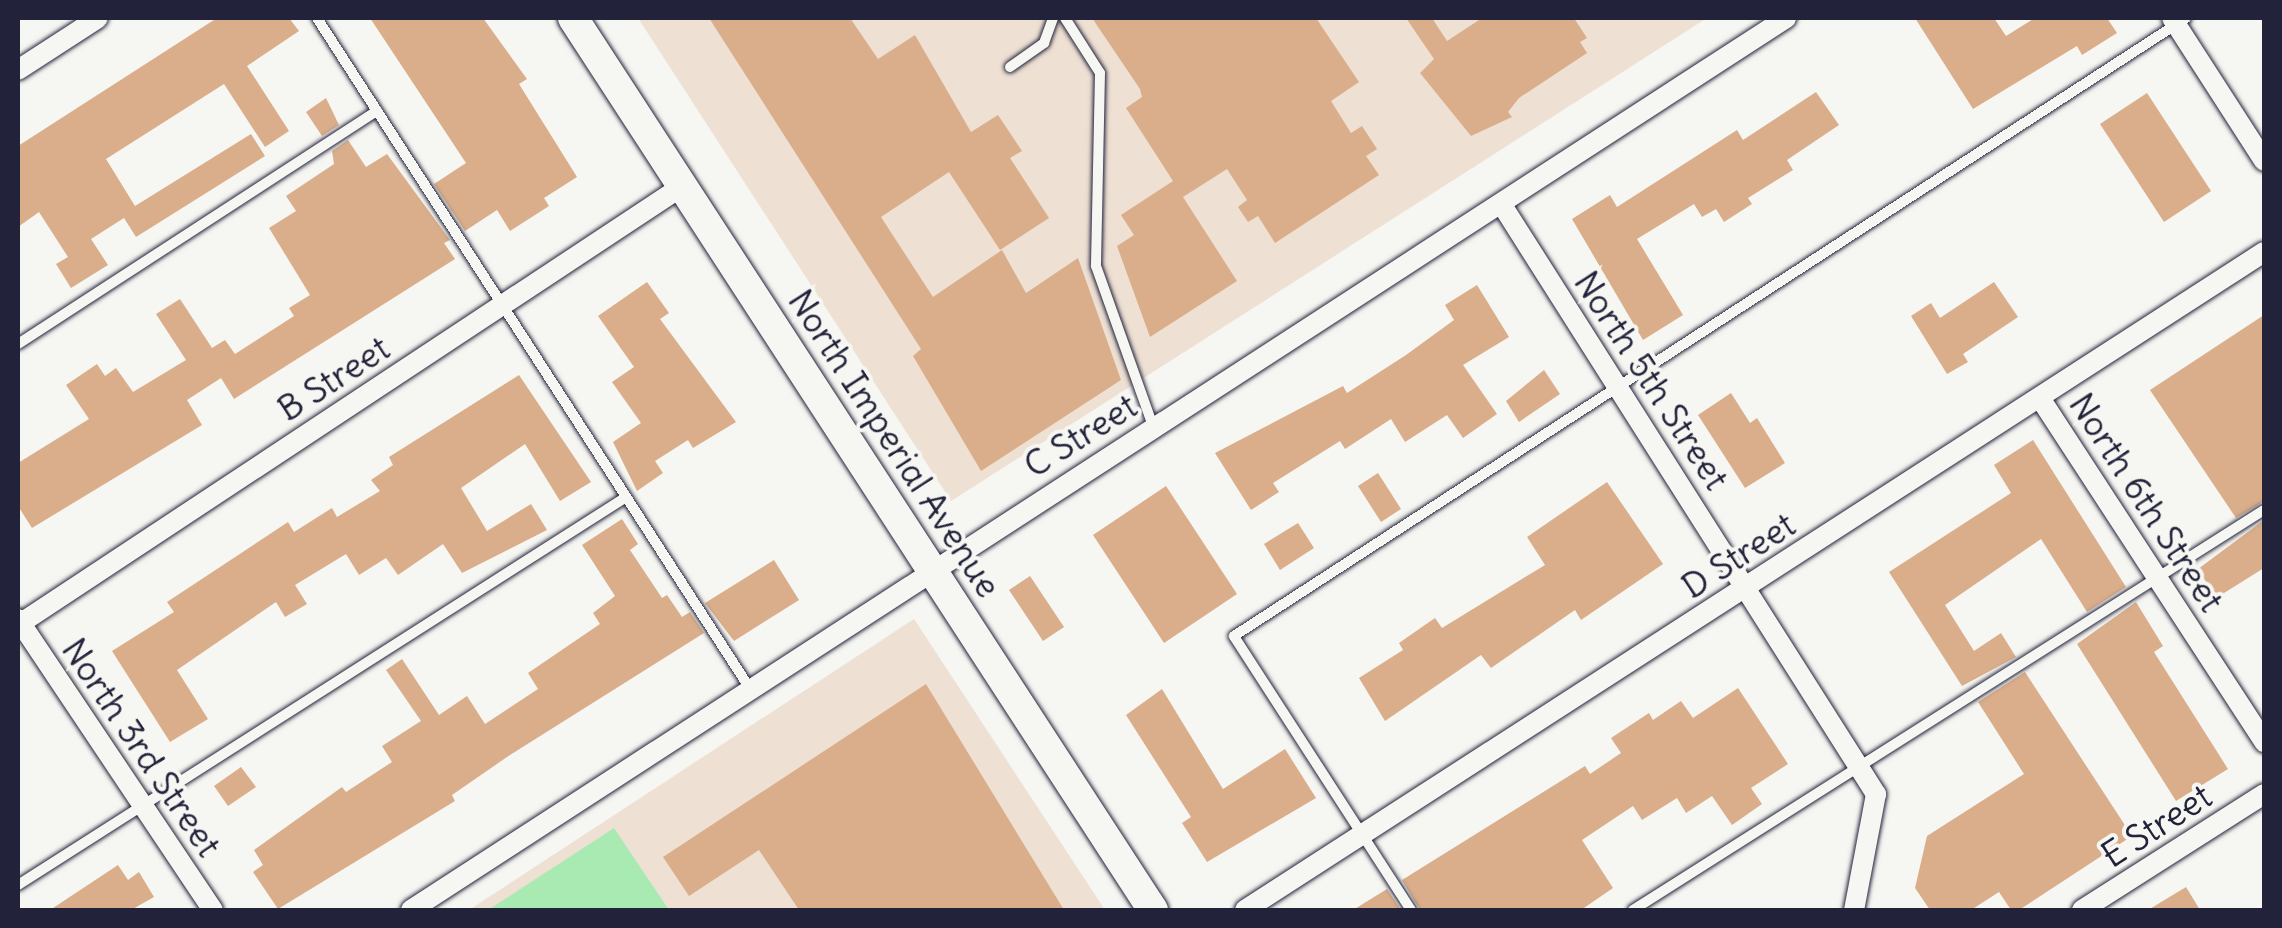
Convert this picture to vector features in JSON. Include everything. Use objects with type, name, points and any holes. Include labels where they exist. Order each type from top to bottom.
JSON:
[{"type":"street","points":[[18,70],[98,18]]},
{"type":"street","name":"North Imperial Avenue","points":[[573,18],[1153,910]]},
{"type":"street","name":"C Street","points":[[411,910],[931,567],[1502,205],[1786,18]]},
{"type":"street","points":[[2178,20],[2264,161]]},
{"type":"street","name":"B Street","points":[[18,622],[684,186]]},
{"type":"street","name":"North 5th Street","points":[[1502,205],[1876,794],[1854,910]]},
{"type":"street","name":"D Street","points":[[1245,910],[2264,252]]},
{"type":"street","name":"North 6th Street","points":[[2040,398],[2264,742]]},
{"type":"street","name":"North 3rd Street","points":[[18,622],[212,910]]},
{"type":"street","name":"E Street","points":[[2082,910],[2264,794]]},
{"type":"lane","points":[[317,18],[749,687]]},
{"type":"lane","points":[[1010,66],[1044,43],[1053,18]]},
{"type":"lane","points":[[1065,18],[1100,73],[1096,266],[1153,426]]},
{"type":"lane","points":[[1411,910],[1234,636],[2178,20]]},
{"type":"lane","points":[[18,344],[377,111]]},
{"type":"lane","points":[[18,885],[626,497]]},
{"type":"lane","points":[[1632,910],[1861,770],[2264,510]]},
{"type":"shaded area","points":[[638,18],[1707,18],[951,501]]},
{"type":"shaded area","points":[[914,619],[1105,910],[469,910]]},
{"type":"green space","points":[[614,828],[669,910],[488,910]]},
{"type":"building","points":[[217,18],[289,18],[299,31],[247,66],[289,131],[265,147],[224,84],[106,159],[135,206],[251,134],[265,156],[136,237],[124,218],[91,239],[108,265],[71,288],[56,264],[68,257],[39,212],[18,227],[18,146]]},
{"type":"building","points":[[370,18],[483,18],[527,79],[519,84],[577,177],[544,198],[549,206],[510,231],[497,210],[465,231],[434,184],[466,163]]},
{"type":"building","points":[[709,18],[850,18],[878,59],[915,35],[971,132],[998,115],[1022,151],[1010,158],[1049,218],[1000,250],[949,172],[881,217],[933,297],[1002,250],[1026,293],[1078,258],[1121,380],[981,471],[913,356],[921,349]]},
{"type":"building","points":[[1092,18],[1316,18],[1359,82],[1331,101],[1351,133],[1362,126],[1377,149],[1366,156],[1379,175],[1275,243],[1258,216],[1248,222],[1238,207],[1247,200],[1227,169],[1183,197],[1237,281],[1150,337],[1117,246],[1134,235],[1121,215],[1173,181],[1126,108],[1142,97],[1140,89]]},
{"type":"building","points":[[1406,18],[1432,18],[1447,41],[1482,18],[1574,18],[1587,38],[1580,42],[1587,53],[1519,98],[1508,112],[1512,117],[1471,136],[1420,73],[1434,59]]},
{"type":"building","points":[[1915,18],[1994,18],[2006,36],[2035,18],[2107,18],[2117,33],[2082,55],[2077,46],[1973,109]]},
{"type":"building","points":[[1816,92],[1839,125],[1787,160],[1793,170],[1748,198],[1752,204],[1724,222],[1716,209],[1702,217],[1694,204],[1637,239],[1683,315],[1643,340],[1572,219],[1610,195],[1617,207],[1737,130],[1743,140]]},
{"type":"building","points":[[2147,93],[2211,191],[2164,222],[2100,124]]},
{"type":"building","points":[[326,98],[339,125],[322,136],[306,112]]},
{"type":"building","points":[[348,140],[366,167],[387,154],[450,240],[444,243],[455,259],[234,399],[221,378],[187,400],[202,425],[32,528],[18,506],[18,463],[89,419],[66,385],[97,364],[105,376],[116,368],[133,392],[186,360],[156,314],[180,299],[212,348],[225,340],[235,354],[294,316],[289,308],[310,295],[269,228],[296,211],[286,196],[334,164],[332,151]]},
{"type":"building","points":[[647,282],[669,313],[660,319],[736,422],[693,448],[688,440],[655,461],[663,473],[637,491],[613,442],[641,423],[612,382],[634,367],[598,316]]},
{"type":"building","points":[[1994,282],[2018,317],[1963,354],[1968,362],[1947,374],[1911,316],[1931,303],[1940,318]]},
{"type":"building","points":[[1477,285],[1509,337],[1463,365],[1497,414],[1463,438],[1447,415],[1405,442],[1391,419],[1345,449],[1340,441],[1273,483],[1279,492],[1251,510],[1215,453],[1343,386],[1347,393],[1454,320],[1445,305]]},
{"type":"building","points":[[2264,315],[2264,501],[2236,518],[2150,390]]},
{"type":"building","points":[[1544,370],[1560,394],[1519,422],[1506,401]]},
{"type":"building","points":[[519,375],[591,482],[560,501],[525,444],[461,488],[487,531],[531,504],[547,530],[462,573],[443,544],[398,575],[386,558],[359,575],[346,554],[295,585],[307,604],[285,617],[276,602],[177,670],[208,719],[170,742],[112,651],[174,612],[167,602],[288,522],[294,532],[332,508],[337,517],[380,491],[371,480],[393,465],[389,457]]},
{"type":"building","points":[[1731,393],[1750,423],[1757,418],[1785,463],[1745,488],[1698,415]]},
{"type":"building","points":[[2033,440],[2126,587],[2087,612],[2041,539],[1945,605],[1974,651],[2001,633],[2016,657],[1962,686],[1889,572],[2011,493],[1994,465]]},
{"type":"building","points":[[1378,473],[1401,509],[1381,522],[1358,486]]},
{"type":"building","points":[[1607,482],[1663,564],[1581,620],[1575,610],[1491,668],[1481,655],[1385,721],[1359,678],[1403,650],[1399,643],[1435,618],[1442,628],[1545,565],[1527,537]]},
{"type":"building","points":[[1166,486],[1237,594],[1164,643],[1093,535]]},
{"type":"building","points":[[622,519],[638,544],[630,550],[662,598],[667,595],[682,617],[690,612],[704,633],[507,757],[452,795],[455,801],[278,909],[253,872],[263,865],[254,850],[342,787],[346,792],[392,762],[382,746],[421,721],[386,670],[402,659],[439,715],[467,696],[485,724],[538,689],[528,673],[600,624],[593,613],[615,596],[582,545]]},
{"type":"building","points":[[2264,520],[2264,568],[2216,598],[2198,569]]},
{"type":"building","points":[[1298,523],[1314,548],[1280,570],[1264,544]]},
{"type":"building","points":[[774,560],[799,600],[734,641],[705,603]]},
{"type":"building","points":[[1030,576],[1064,627],[1043,641],[1009,590]]},
{"type":"building","points":[[2136,602],[2163,646],[2154,652],[2228,769],[2176,801],[2077,644]]},
{"type":"building","points":[[2025,672],[2132,836],[2019,910],[2011,910],[1999,892],[1971,910],[1930,910],[1915,888],[1927,836],[2024,774],[1978,702]]},
{"type":"building","points":[[926,684],[1064,910],[799,910],[759,850],[689,896],[663,857]]},
{"type":"building","points":[[1738,688],[1788,764],[1751,788],[1762,804],[1732,825],[1712,796],[1686,813],[1677,798],[1642,820],[1633,806],[1582,840],[1613,888],[1581,910],[1420,910],[1402,880],[1585,766],[1590,774],[1621,753],[1611,738],[1649,713],[1653,720],[1681,701],[1693,718]]},
{"type":"building","points":[[1162,689],[1223,789],[1285,749],[1316,798],[1207,862],[1182,823],[1191,817],[1126,715]]},
{"type":"building","points":[[241,767],[256,787],[228,806],[214,786]]},
{"type":"building","points":[[118,865],[128,880],[139,872],[154,897],[131,910],[50,910]]},
{"type":"building","points":[[2186,887],[2200,910],[2148,910]]},
{"type":"building","points":[[1387,889],[1401,910],[1353,910]]}]
